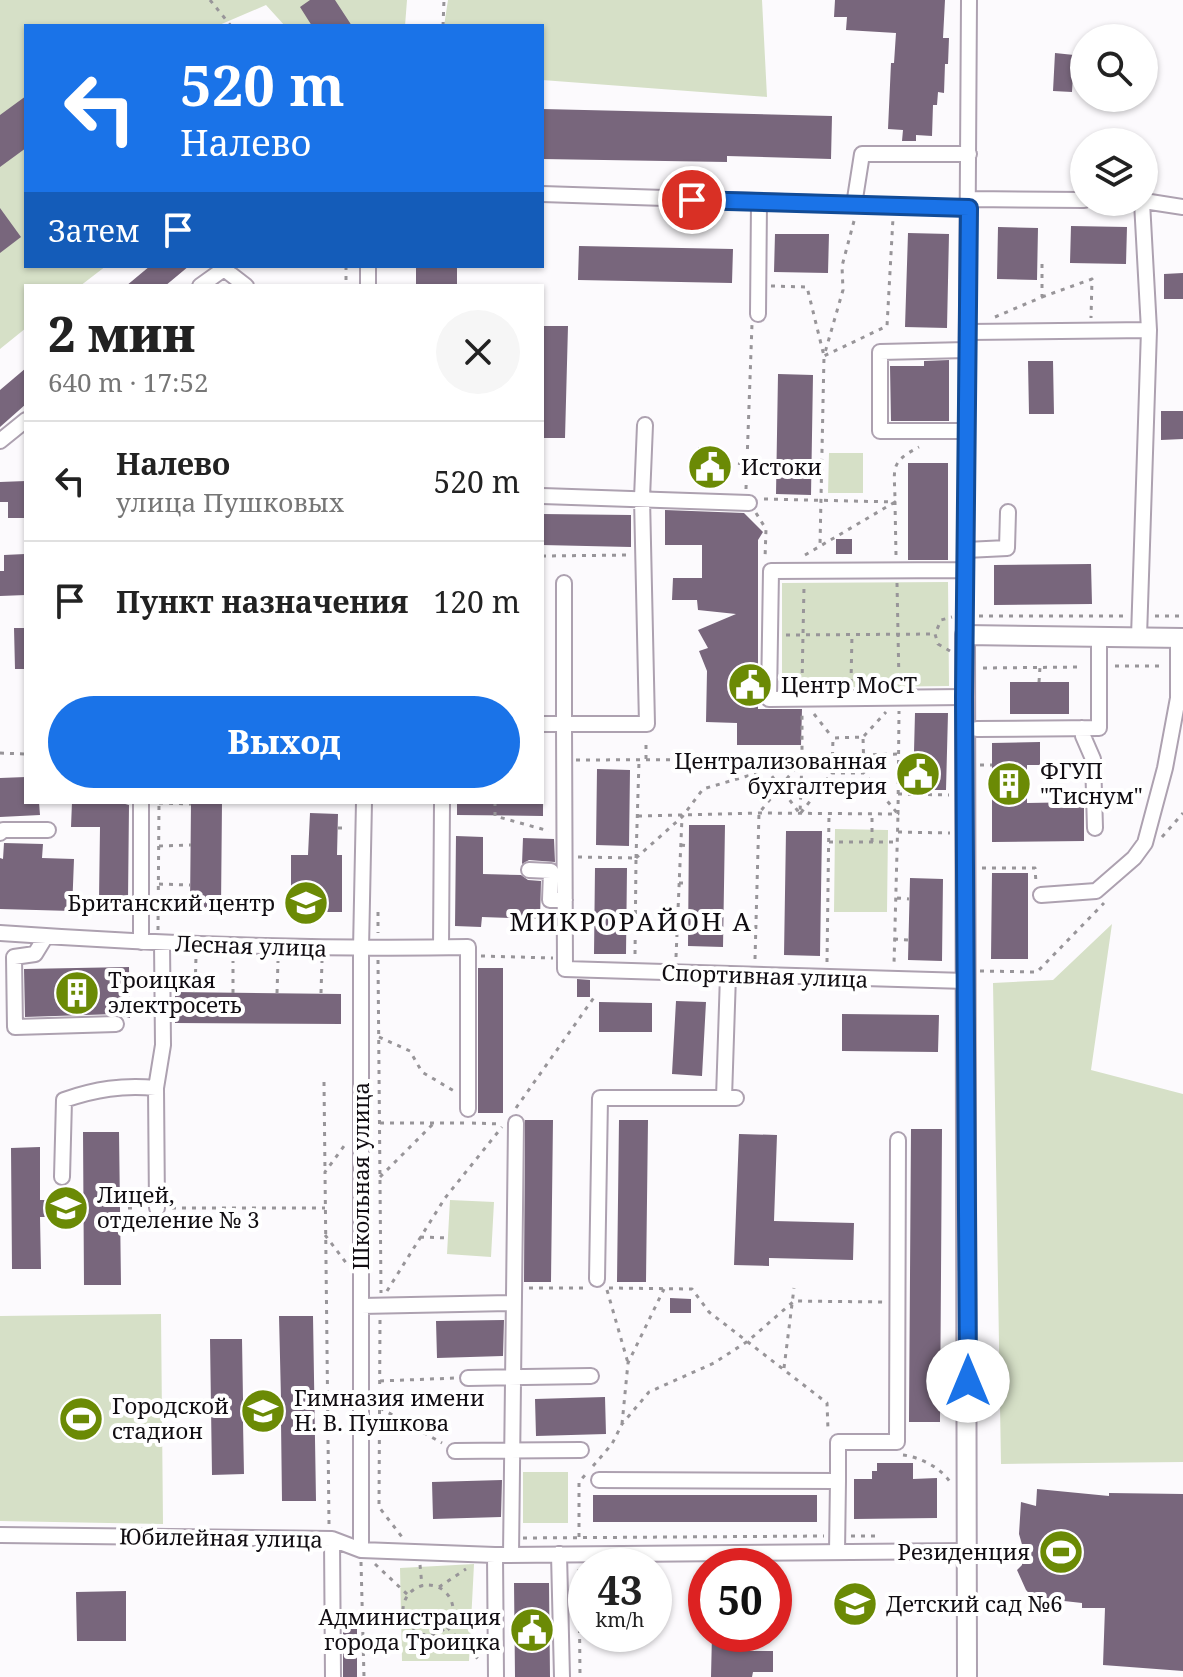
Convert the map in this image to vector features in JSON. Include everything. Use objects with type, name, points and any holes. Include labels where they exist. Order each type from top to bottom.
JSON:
[{"type":"main road","points":[[967,1677],[973,976],[965,833],[965,635],[1180,638]]},
{"type":"street","points":[[965,635],[969,0]]},
{"type":"street","points":[[855,208],[862,154],[969,154]]},
{"type":"street","points":[[544,194],[855,208],[1070,200]]},
{"type":"street","points":[[755,315],[759,203]]},
{"type":"street","points":[[1158,204],[1183,207]]},
{"type":"street","points":[[1139,637],[1149,330],[1144,216]]},
{"type":"street","points":[[203,284],[225,268]]},
{"type":"street","points":[[227,268],[244,284]]},
{"type":"street","points":[[968,332],[1149,330]]},
{"type":"street","points":[[967,350],[880,352],[880,431],[967,431]]},
{"type":"street","points":[[0,441],[24,422]]},
{"type":"street","points":[[645,425],[642,498],[647,724]]},
{"type":"street","points":[[544,496],[747,501]]},
{"type":"street","points":[[966,550],[1007,548],[1008,512]]},
{"type":"street","points":[[964,697],[850,698],[802,693],[769,699],[771,571],[966,570]]},
{"type":"street","points":[[529,870],[551,871],[550,900],[565,900],[564,583]]},
{"type":"street","points":[[977,729],[1099,728],[1099,636]]},
{"type":"street","points":[[1041,895],[1096,891],[1134,858],[1145,843],[1165,768],[1178,698],[1180,638]]},
{"type":"street","points":[[634,714],[647,724]]},
{"type":"street","points":[[544,724],[647,724]]},
{"type":"street","points":[[1082,728],[1093,759],[1095,828]]},
{"type":"street","points":[[141,804],[141,942]]},
{"type":"street","name":"Школьная улица","points":[[361,1550],[364,804]]},
{"type":"street","points":[[442,804],[441,947],[468,947],[468,1109]]},
{"type":"street","points":[[0,833],[3,830],[48,830]]},
{"type":"street","name":"Спортивная улица","points":[[565,900],[565,969],[748,976],[973,976]]},
{"type":"street","name":"Лесная улица","points":[[0,933],[141,942],[161,947],[441,947]]},
{"type":"street","points":[[46,936],[35,954],[14,957],[15,1027],[116,1024]]},
{"type":"street","points":[[157,1208],[156,1088],[163,1045],[161,947]]},
{"type":"street","points":[[594,1284],[600,1098],[730,1098],[728,975]]},
{"type":"street","points":[[62,1177],[64,1100],[99,1089],[127,1085],[156,1088]]},
{"type":"street","points":[[490,1672],[503,1555],[511,1539],[513,1296],[510,1123]]},
{"type":"street","points":[[837,1552],[838,1442],[897,1442],[898,1140]]},
{"type":"street","points":[[361,1306],[513,1296]]},
{"type":"street","points":[[468,1378],[591,1376]]},
{"type":"street","points":[[455,1451],[581,1450]]},
{"type":"street","points":[[596,1474],[838,1481]]},
{"type":"street","points":[[330,1533],[333,1677]]},
{"type":"street","name":"Юбилейная улица","points":[[0,1535],[330,1533],[361,1550],[568,1554]]},
{"type":"street","name":"Юбилейная улица","points":[[672,1553],[969,1551]]},
{"type":"street","points":[[559,1554],[562,1677]]},
{"type":"path","points":[[210,0],[229,24]]},
{"type":"path","points":[[443,24],[444,0]]},
{"type":"path","points":[[820,545],[824,356],[843,290],[842,266],[855,208]]},
{"type":"path","points":[[824,356],[887,326],[893,212]]},
{"type":"path","points":[[1042,260],[1042,297]]},
{"type":"path","points":[[988,320],[1092,279],[1091,331]]},
{"type":"path","points":[[758,286],[807,287],[824,356]]},
{"type":"path","points":[[755,315],[747,501],[766,529],[764,568]]},
{"type":"path","points":[[894,973],[899,754],[895,463],[920,446]]},
{"type":"path","points":[[718,462],[747,464]]},
{"type":"path","points":[[747,501],[895,502]]},
{"type":"path","points":[[800,814],[805,555],[895,502]]},
{"type":"path","points":[[544,556],[644,555]]},
{"type":"path","points":[[977,616],[1183,616]]},
{"type":"path","points":[[954,617],[941,620],[935,634],[942,649],[954,652]]},
{"type":"path","points":[[850,698],[852,634]]},
{"type":"path","points":[[770,635],[935,634]]},
{"type":"path","points":[[977,668],[1178,666]]},
{"type":"path","points":[[1039,682],[1040,667]]},
{"type":"path","points":[[800,814],[832,773],[833,759],[833,738],[802,693]]},
{"type":"path","points":[[898,814],[864,773],[863,737],[899,698]]},
{"type":"path","points":[[646,759],[647,724]]},
{"type":"path","points":[[833,738],[863,737]]},
{"type":"path","points":[[0,753],[24,754]]},
{"type":"path","points":[[863,755],[899,754]]},
{"type":"path","points":[[564,760],[833,759]]},
{"type":"path","points":[[635,971],[639,760]]},
{"type":"path","points":[[760,760],[800,814]]},
{"type":"path","points":[[565,857],[636,858],[682,817],[703,789],[802,760]]},
{"type":"path","points":[[748,976],[755,964],[759,813],[802,760]]},
{"type":"path","points":[[977,765],[992,765]]},
{"type":"path","points":[[832,773],[864,773]]},
{"type":"path","points":[[630,789],[638,789]]},
{"type":"path","points":[[898,794],[956,795]]},
{"type":"path","points":[[159,804],[161,947],[208,955]]},
{"type":"path","points":[[495,804],[495,816],[565,835]]},
{"type":"path","points":[[1153,847],[1183,813]]},
{"type":"path","points":[[827,966],[829,814]]},
{"type":"path","points":[[872,814],[872,842]]},
{"type":"path","points":[[638,816],[898,814]]},
{"type":"path","points":[[676,962],[682,817]]},
{"type":"path","points":[[629,827],[637,827]]},
{"type":"path","points":[[338,828],[348,828]]},
{"type":"path","points":[[898,832],[965,833]]},
{"type":"path","points":[[828,842],[897,842]]},
{"type":"path","points":[[159,846],[191,845]]},
{"type":"path","points":[[681,845],[689,846]]},
{"type":"path","points":[[978,868],[1035,868],[1035,882],[1041,895]]},
{"type":"path","points":[[679,883],[688,883]]},
{"type":"path","points":[[159,884],[190,885]]},
{"type":"path","points":[[627,887],[636,888]]},
{"type":"path","points":[[973,976],[1037,972],[1113,893]]},
{"type":"path","points":[[895,898],[909,899]]},
{"type":"path","points":[[378,905],[381,1301],[445,1198],[510,1123],[595,996]]},
{"type":"path","points":[[678,922],[687,922]]},
{"type":"path","points":[[626,933],[635,932]]},
{"type":"path","points":[[894,939],[909,940]]},
{"type":"path","points":[[195,993],[196,955]]},
{"type":"path","points":[[233,956],[233,993]]},
{"type":"path","points":[[277,993],[278,957]]},
{"type":"path","points":[[321,993],[322,958]]},
{"type":"path","points":[[379,1037],[410,1051],[422,1072],[451,1091],[468,1092]]},
{"type":"path","points":[[324,1082],[330,1533]]},
{"type":"path","points":[[361,1123],[510,1123]]},
{"type":"path","points":[[380,1177],[434,1123]]},
{"type":"path","points":[[325,1172],[349,1139]]},
{"type":"path","points":[[128,1208],[325,1208]]},
{"type":"path","points":[[325,1235],[349,1266]]},
{"type":"path","points":[[420,1237],[448,1238]]},
{"type":"path","points":[[693,1282],[692,1289],[709,1312],[827,1403],[828,1431],[838,1442]]},
{"type":"path","points":[[513,1296],[594,1284]]},
{"type":"path","points":[[628,1363],[607,1288],[692,1289]]},
{"type":"path","points":[[784,1368],[794,1288]]},
{"type":"path","points":[[622,1424],[628,1363],[664,1289]]},
{"type":"path","points":[[579,1548],[579,1482],[596,1474],[622,1424],[649,1392],[714,1363],[748,1341],[794,1301],[898,1302]]},
{"type":"path","points":[[381,1306],[379,1507],[404,1539],[390,1537]]},
{"type":"path","points":[[380,1381],[468,1378]]},
{"type":"path","points":[[327,1407],[349,1407]]},
{"type":"path","points":[[380,1408],[455,1451]]},
{"type":"path","points":[[581,1450],[596,1474]]},
{"type":"path","points":[[899,1454],[914,1456],[945,1474],[952,1485]]},
{"type":"path","points":[[511,1539],[881,1536]]},
{"type":"path","points":[[361,1550],[408,1595]]},
{"type":"path","points":[[361,1550],[364,1677]]},
{"type":"path","points":[[419,1553],[422,1586]]},
{"type":"path","points":[[422,1586],[439,1587],[451,1600],[453,1617],[437,1635],[413,1632],[407,1626],[402,1610],[408,1595],[422,1586]]},
{"type":"path","points":[[447,1627],[490,1672]]},
{"type":"path","points":[[580,1652],[580,1677]]},
{"type":"green space","points":[[0,0],[407,0],[405,24],[283,24],[266,5],[222,24],[24,24],[24,268],[103,268],[83,284],[24,284],[24,330],[0,349]]},
{"type":"green space","points":[[448,0],[762,0],[767,97],[544,80],[544,24],[444,24]]},
{"type":"green space","points":[[829,453],[863,453],[863,493],[828,493]]},
{"type":"green space","points":[[948,582],[949,686],[782,688],[782,583]]},
{"type":"green space","points":[[835,829],[888,830],[887,912],[834,912]]},
{"type":"green space","points":[[1112,924],[1091,1070],[1183,1094],[1183,1462],[1001,1464],[993,983],[1053,980]]},
{"type":"green space","points":[[450,1200],[494,1202],[491,1257],[447,1254]]},
{"type":"green space","name":"Городской стадион","points":[[161,1314],[163,1524],[0,1521],[0,1316]]},
{"type":"green space","points":[[523,1472],[568,1472],[568,1523],[523,1523]]},
{"type":"green space","points":[[474,1564],[469,1661],[402,1661],[400,1568]]},
{"type":"building","points":[[310,0],[335,0],[351,24],[311,24],[300,7]]},
{"type":"building","points":[[835,0],[945,0],[943,38],[949,38],[948,64],[945,64],[944,93],[938,92],[937,105],[933,105],[932,136],[916,135],[916,141],[902,141],[903,130],[888,129],[891,63],[894,63],[896,33],[846,30],[847,17],[834,17]]},
{"type":"building","points":[[1055,53],[1070,55],[1070,92],[1053,91]]},
{"type":"building","points":[[24,97],[24,149],[0,167],[0,115]]},
{"type":"building","points":[[544,109],[832,116],[831,159],[727,156],[727,162],[544,159]]},
{"type":"building","points":[[0,208],[21,237],[0,253]]},
{"type":"building","points":[[1071,226],[1127,227],[1126,264],[1070,263]]},
{"type":"building","points":[[998,227],[1038,228],[1037,280],[997,279]]},
{"type":"building","points":[[908,233],[949,234],[947,328],[905,327]]},
{"type":"building","points":[[775,234],[829,234],[828,273],[774,272]]},
{"type":"building","points":[[579,246],[733,249],[732,283],[578,280]]},
{"type":"building","points":[[148,268],[187,268],[167,284],[128,284]]},
{"type":"building","points":[[416,268],[457,268],[457,284],[416,284]]},
{"type":"building","points":[[1183,273],[1183,299],[1164,299],[1164,274]]},
{"type":"building","points":[[544,326],[568,326],[565,438],[544,438]]},
{"type":"building","points":[[949,360],[949,421],[891,421],[890,366],[924,366],[924,361]]},
{"type":"building","points":[[1028,361],[1053,361],[1054,414],[1029,414]]},
{"type":"building","points":[[24,370],[24,406],[0,427],[0,390]]},
{"type":"building","points":[[778,374],[813,375],[811,495],[776,494]]},
{"type":"building","points":[[1161,411],[1183,411],[1183,439],[1161,440]]},
{"type":"building","points":[[698,447],[719,448],[718,477],[698,477]]},
{"type":"building","points":[[908,463],[948,463],[948,560],[908,560]]},
{"type":"building","points":[[24,481],[24,518],[8,518],[8,502],[0,502],[0,482]]},
{"type":"building","points":[[665,510],[744,513],[763,532],[758,540],[758,709],[802,709],[801,745],[737,745],[737,723],[706,722],[707,671],[699,651],[708,648],[698,630],[736,614],[698,610],[697,600],[672,600],[673,578],[702,578],[702,545],[665,545]]},
{"type":"building","points":[[544,514],[631,515],[631,547],[544,545]]},
{"type":"building","points":[[836,539],[852,539],[852,554],[836,554]]},
{"type":"building","points":[[24,554],[24,595],[0,596],[0,571],[4,571],[4,555]]},
{"type":"building","points":[[1091,564],[1092,604],[994,605],[994,565]]},
{"type":"building","points":[[14,628],[24,628],[24,669],[15,669]]},
{"type":"building","points":[[1010,682],[1069,682],[1069,714],[1010,714]]},
{"type":"building","points":[[915,713],[948,713],[946,790],[913,790]]},
{"type":"building","name":"ФГУП \"Тиснум\"","points":[[1040,742],[1040,765],[1027,765],[1027,803],[1084,802],[1084,841],[992,842],[992,743]]},
{"type":"building","points":[[597,769],[630,770],[629,846],[596,845]]},
{"type":"building","points":[[24,777],[24,804],[39,804],[40,815],[0,817],[0,778]]},
{"type":"building","points":[[72,804],[129,805],[128,900],[99,900],[100,827],[71,827]]},
{"type":"building","points":[[191,804],[222,804],[221,908],[190,908]]},
{"type":"building","points":[[457,804],[543,804],[543,816],[457,815]]},
{"type":"building","points":[[310,813],[338,814],[337,855],[342,855],[342,912],[291,912],[291,855],[308,855]]},
{"type":"building","points":[[689,825],[725,825],[723,947],[688,946]]},
{"type":"building","points":[[786,831],[822,831],[820,956],[784,955]]},
{"type":"building","points":[[456,836],[483,837],[483,874],[521,875],[528,880],[541,881],[540,919],[482,917],[481,927],[455,926]]},
{"type":"building","points":[[523,838],[554,839],[555,862],[529,860],[522,864]]},
{"type":"building","points":[[4,843],[43,844],[42,858],[74,859],[72,911],[0,909],[0,858],[3,859]]},
{"type":"building","points":[[595,868],[627,868],[626,954],[594,954]]},
{"type":"building","points":[[992,873],[1028,873],[1028,959],[991,959]]},
{"type":"building","points":[[910,878],[943,879],[942,961],[908,960]]},
{"type":"building","name":"Троицкая электросеть","points":[[129,967],[130,1018],[116,1014],[25,1017],[24,969]]},
{"type":"building","points":[[478,968],[503,968],[503,1113],[478,1113]]},
{"type":"building","points":[[577,979],[590,980],[590,997],[577,997]]},
{"type":"building","points":[[175,992],[341,994],[341,1024],[175,1023]]},
{"type":"building","points":[[676,1001],[706,1002],[702,1076],[672,1074]]},
{"type":"building","points":[[599,1002],[652,1003],[652,1032],[599,1032]]},
{"type":"building","points":[[842,1014],[939,1015],[938,1052],[842,1051]]},
{"type":"building","points":[[525,1120],[553,1120],[551,1282],[524,1282]]},
{"type":"building","points":[[619,1120],[648,1120],[646,1282],[617,1282]]},
{"type":"building","points":[[911,1129],[942,1129],[940,1422],[909,1422]]},
{"type":"building","points":[[83,1132],[119,1132],[121,1285],[84,1285]]},
{"type":"building","points":[[739,1134],[777,1135],[774,1221],[854,1223],[853,1260],[769,1258],[769,1266],[734,1265]]},
{"type":"building","points":[[40,1147],[40,1200],[48,1200],[48,1217],[40,1217],[41,1269],[12,1269],[11,1148]]},
{"type":"building","points":[[670,1298],[691,1299],[691,1313],[670,1313]]},
{"type":"building","name":"Гимназия имени Н. В. Пушкова","points":[[279,1316],[313,1316],[316,1501],[282,1501],[281,1422],[243,1422],[244,1474],[212,1475],[210,1339],[242,1339],[243,1400],[281,1399]]},
{"type":"building","points":[[504,1320],[503,1356],[437,1358],[436,1321]]},
{"type":"building","points":[[605,1397],[606,1434],[536,1436],[535,1399]]},
{"type":"building","points":[[877,1463],[913,1463],[913,1479],[937,1478],[937,1518],[854,1519],[854,1479],[872,1479]]},
{"type":"building","points":[[502,1480],[501,1517],[433,1519],[432,1482]]},
{"type":"building","points":[[1037,1489],[1109,1496],[1109,1493],[1183,1494],[1183,1671],[1103,1665],[1105,1608],[1082,1608],[1082,1603],[1046,1599],[1040,1605],[1026,1590],[1017,1570],[1022,1565],[1023,1548],[1019,1534],[1021,1502],[1036,1506]]},
{"type":"building","points":[[593,1495],[817,1495],[817,1522],[593,1522]]},
{"type":"building","name":"Администрация города Троицка","points":[[514,1583],[549,1583],[550,1677],[515,1677]]},
{"type":"building","points":[[126,1591],[126,1641],[77,1641],[76,1592]]},
{"type":"building","points":[[343,1629],[357,1629],[357,1677],[343,1677]]},
{"type":"building","points":[[712,1652],[773,1652],[773,1672],[753,1672],[752,1677],[711,1677]]},
{"type":"place","name":"Истоки","points":[[710,467]]},
{"type":"place","name":"Центр МоСТ","points":[[750,685]]},
{"type":"place","name":"Централизованная бухгалтерия","points":[[918,774]]},
{"type":"place","name":"ФГУП \"Тиснум\"","points":[[1009,784]]},
{"type":"place","name":"Британский центр","points":[[306,903]]},
{"type":"place","name":"Троицкая электросеть","points":[[77,993]]},
{"type":"place","name":"Лицей, отделение № 3","points":[[66,1208]]},
{"type":"place","name":"Гимназия имени Н. В. Пушкова","points":[[263,1411]]},
{"type":"place","name":"Городской стадион","points":[[81,1419]]},
{"type":"place","name":"Резиденция","points":[[1061,1552]]},
{"type":"place","name":"Детский сад №6","points":[[855,1604]]},
{"type":"place","name":"Администрация города Троицка","points":[[532,1630]]},
{"type":"district","name":"МИКРОРАЙОН А","points":[[631,922]]},
{"type":"route","points":[[692,200],[969,208],[964,697],[968,1381]]}]
